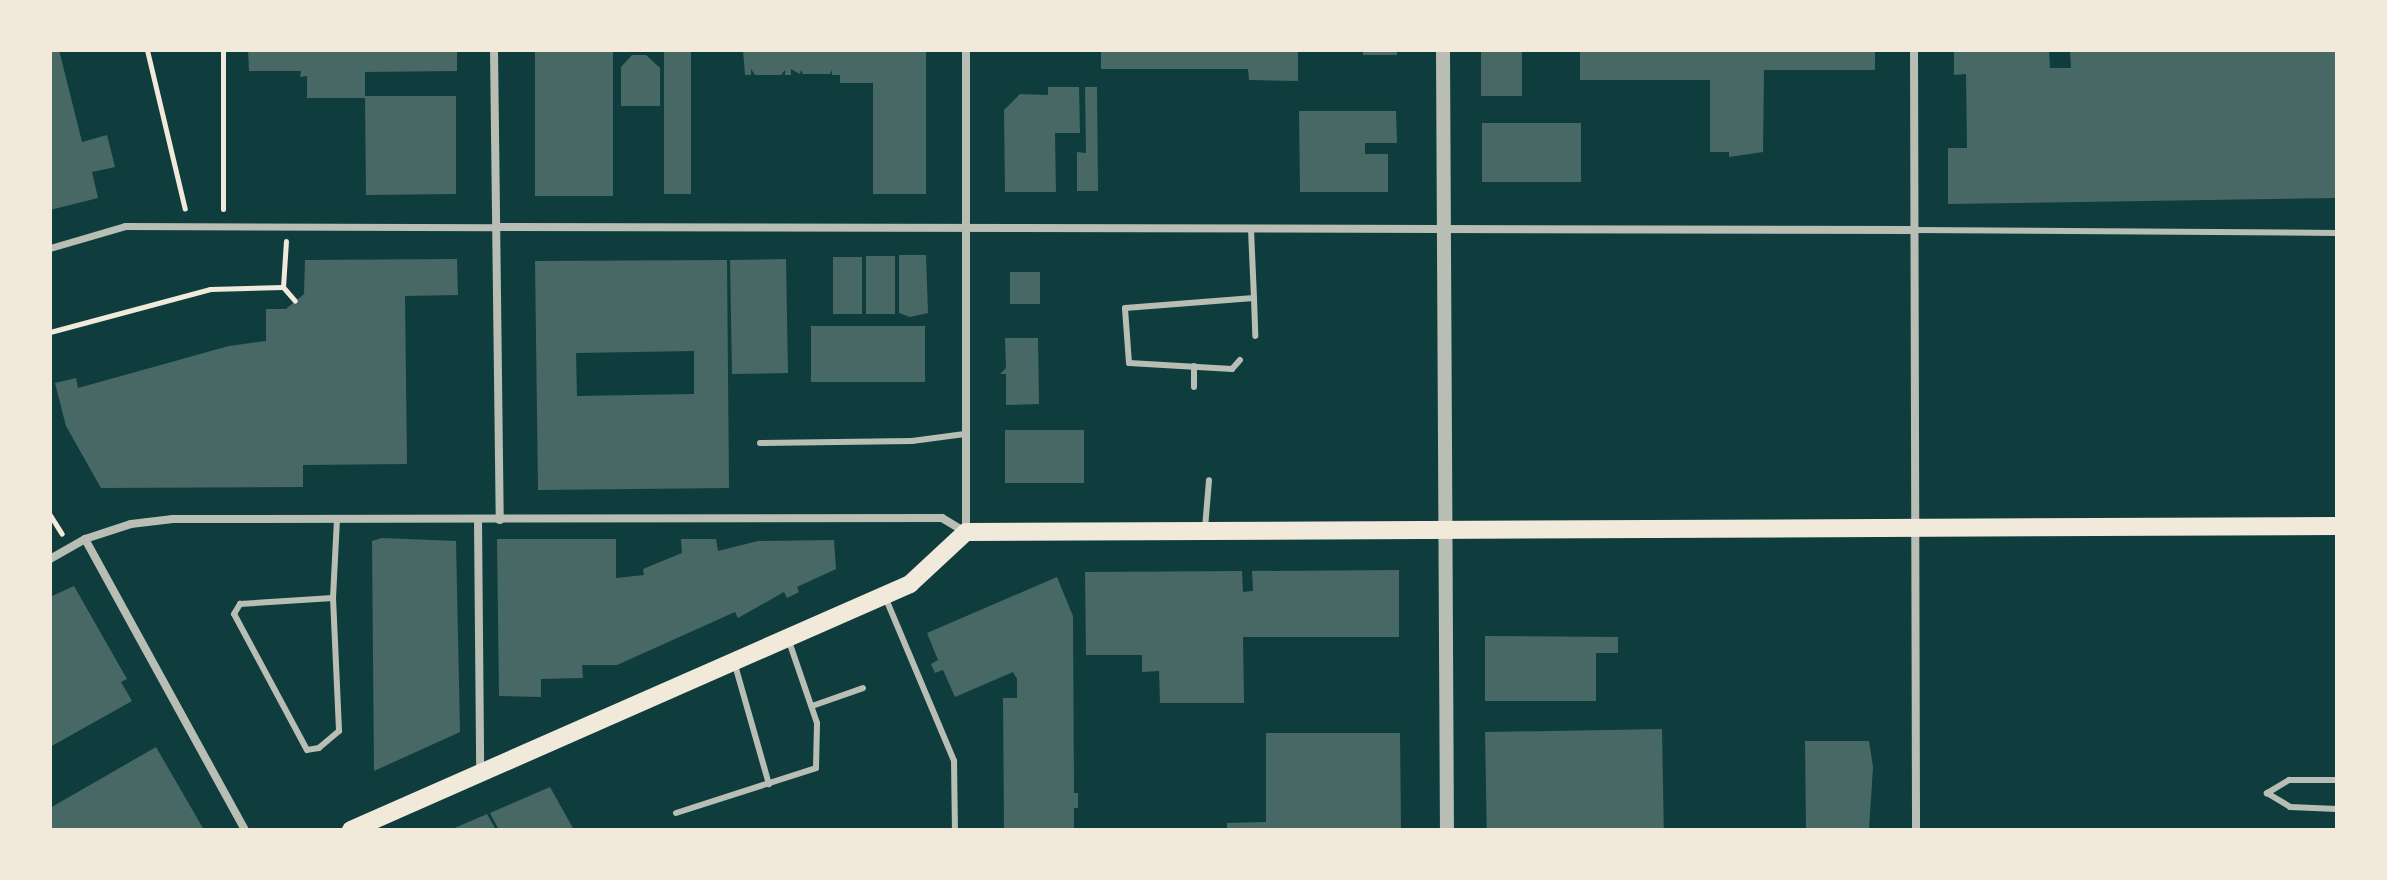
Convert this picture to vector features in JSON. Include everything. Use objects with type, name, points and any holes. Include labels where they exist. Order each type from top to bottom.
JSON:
[{"type":"main road","points":[[351,830],[910,584],[966,532],[2337,526]]},
{"type":"street","points":[[494,50],[500,520]]},
{"type":"street","points":[[966,50],[966,532]]},
{"type":"street","points":[[1443,50],[1447,830]]},
{"type":"street","points":[[1914,50],[1916,830]]},
{"type":"street","points":[[50,248],[125,226],[1913,230]]},
{"type":"street","points":[[50,559],[85,539],[131,524],[173,519],[942,518],[966,532]]},
{"type":"street","points":[[478,519],[480,771]]},
{"type":"street","points":[[85,539],[245,830]]},
{"type":"lane","points":[[1251,229],[1255,336]]},
{"type":"lane","points":[[1913,230],[2337,233]]},
{"type":"lane","points":[[1240,360],[1232,369],[1129,363],[1125,308],[1254,298]]},
{"type":"lane","points":[[1194,366],[1194,387]]},
{"type":"lane","points":[[760,443],[912,441],[965,434]]},
{"type":"lane","points":[[1205,531],[1209,480]]},
{"type":"lane","points":[[333,598],[240,604],[235,609],[307,750],[319,748],[339,731],[333,598],[337,519]]},
{"type":"lane","points":[[884,595],[954,761],[955,830]]},
{"type":"lane","points":[[676,813],[816,768],[819,743],[812,706],[788,637]]},
{"type":"lane","points":[[734,661],[769,784]]},
{"type":"lane","points":[[812,706],[863,688]]},
{"type":"lane","points":[[2337,780],[2289,780],[2267,793],[2290,807],[2337,809]]},
{"type":"path","points":[[147,50],[189,226]]},
{"type":"path","points":[[223,50],[223,228]]},
{"type":"path","points":[[286,228],[283,287],[295,301]]},
{"type":"path","points":[[50,332],[210,289],[283,287]]},
{"type":"building","points":[[50,50],[59,50],[82,142],[107,135],[115,167],[92,172],[98,198],[50,210]]},
{"type":"building","points":[[248,50],[457,50],[457,71],[365,72],[365,96],[456,96],[456,194],[366,195],[365,98],[307,98],[307,76],[300,77],[301,71],[249,71]]},
{"type":"building","points":[[535,50],[613,50],[613,196],[535,196]]},
{"type":"building","points":[[664,50],[691,50],[691,194],[664,194]]},
{"type":"building","points":[[743,50],[926,50],[926,194],[873,194],[873,83],[840,83],[840,75],[832,75],[832,70],[830,74],[803,74],[801,70],[800,74],[791,69],[791,75],[785,75],[785,70],[781,75],[755,75],[751,69],[751,75],[745,75]]},
{"type":"building","points":[[1101,50],[1298,50],[1298,81],[1249,80],[1248,69],[1101,69]]},
{"type":"building","points":[[1363,50],[1397,50],[1397,55],[1363,55]]},
{"type":"building","points":[[1481,50],[1522,50],[1522,96],[1481,96]]},
{"type":"building","points":[[1580,50],[1875,50],[1875,70],[1764,70],[1763,152],[1729,157],[1729,152],[1710,152],[1710,80],[1580,80]]},
{"type":"building","points":[[1954,50],[2049,50],[2050,68],[2071,68],[2070,50],[2337,50],[2337,198],[1948,204],[1948,148],[1967,148],[1966,74],[1954,75]]},
{"type":"building","points":[[632,55],[646,55],[660,68],[660,106],[621,106],[621,67]]},
{"type":"building","points":[[1048,87],[1079,87],[1080,133],[1055,133],[1056,192],[1005,192],[1004,110],[1020,94],[1048,95]]},
{"type":"building","points":[[1085,87],[1097,87],[1098,191],[1077,191],[1077,152],[1086,153]]},
{"type":"building","points":[[1299,111],[1396,111],[1397,143],[1365,143],[1365,154],[1388,154],[1388,192],[1300,192]]},
{"type":"building","points":[[1482,123],[1581,123],[1581,182],[1482,182]]},
{"type":"building","points":[[899,255],[926,255],[928,313],[910,317],[899,313]]},
{"type":"building","points":[[866,256],[895,256],[895,314],[866,314]]},
{"type":"building","points":[[833,257],[862,257],[862,314],[833,314]]},
{"type":"building","points":[[457,259],[458,295],[405,296],[407,464],[303,465],[303,487],[101,488],[66,426],[55,383],[76,378],[78,388],[229,346],[266,341],[266,309],[286,309],[304,294],[305,260]]},
{"type":"building","points":[[786,259],[788,373],[732,374],[730,260]]},
{"type":"building","points":[[727,260],[729,488],[538,490],[535,261]],"holes":[[[694,351],[694,394],[577,396],[576,353]]]},
{"type":"building","points":[[1010,272],[1040,272],[1040,304],[1010,304]]},
{"type":"building","points":[[811,326],[925,326],[925,382],[811,382]]},
{"type":"building","points":[[1005,338],[1038,338],[1039,404],[1006,405],[1006,374],[1000,374],[1006,368]]},
{"type":"building","points":[[1005,430],[1084,430],[1084,483],[1005,483]]},
{"type":"building","points":[[382,538],[456,541],[460,732],[374,771],[372,541]]},
{"type":"building","points":[[497,539],[616,539],[616,578],[644,575],[643,569],[682,553],[681,539],[716,539],[718,551],[758,541],[834,540],[836,569],[797,587],[799,592],[787,598],[784,592],[738,618],[735,612],[617,665],[582,665],[583,678],[541,679],[541,697],[499,696]]},
{"type":"building","points":[[1399,570],[1399,637],[1243,637],[1244,703],[1160,703],[1159,671],[1142,672],[1142,655],[1086,655],[1085,572],[1242,571],[1243,592],[1253,591],[1252,571]]},
{"type":"building","points":[[1057,577],[1073,616],[1074,793],[1078,793],[1074,830],[1004,830],[1003,698],[1017,698],[1017,679],[1013,672],[955,697],[943,670],[935,673],[931,664],[938,660],[927,633]]},
{"type":"building","points":[[74,586],[127,679],[121,682],[132,701],[50,747],[50,597]]},
{"type":"building","points":[[1485,636],[1618,637],[1618,653],[1596,653],[1596,701],[1485,701]]},
{"type":"building","points":[[1662,729],[1664,830],[1487,830],[1485,732]]},
{"type":"building","points":[[1266,733],[1400,733],[1401,830],[1227,830],[1227,823],[1266,822]]},
{"type":"building","points":[[1805,741],[1869,741],[1873,767],[1869,830],[1806,830]]},
{"type":"building","points":[[156,747],[204,830],[50,830],[50,808]]},
{"type":"building","points":[[550,787],[574,830],[499,830],[490,813]]},
{"type":"building","points":[[487,814],[496,830],[450,830]]}]
